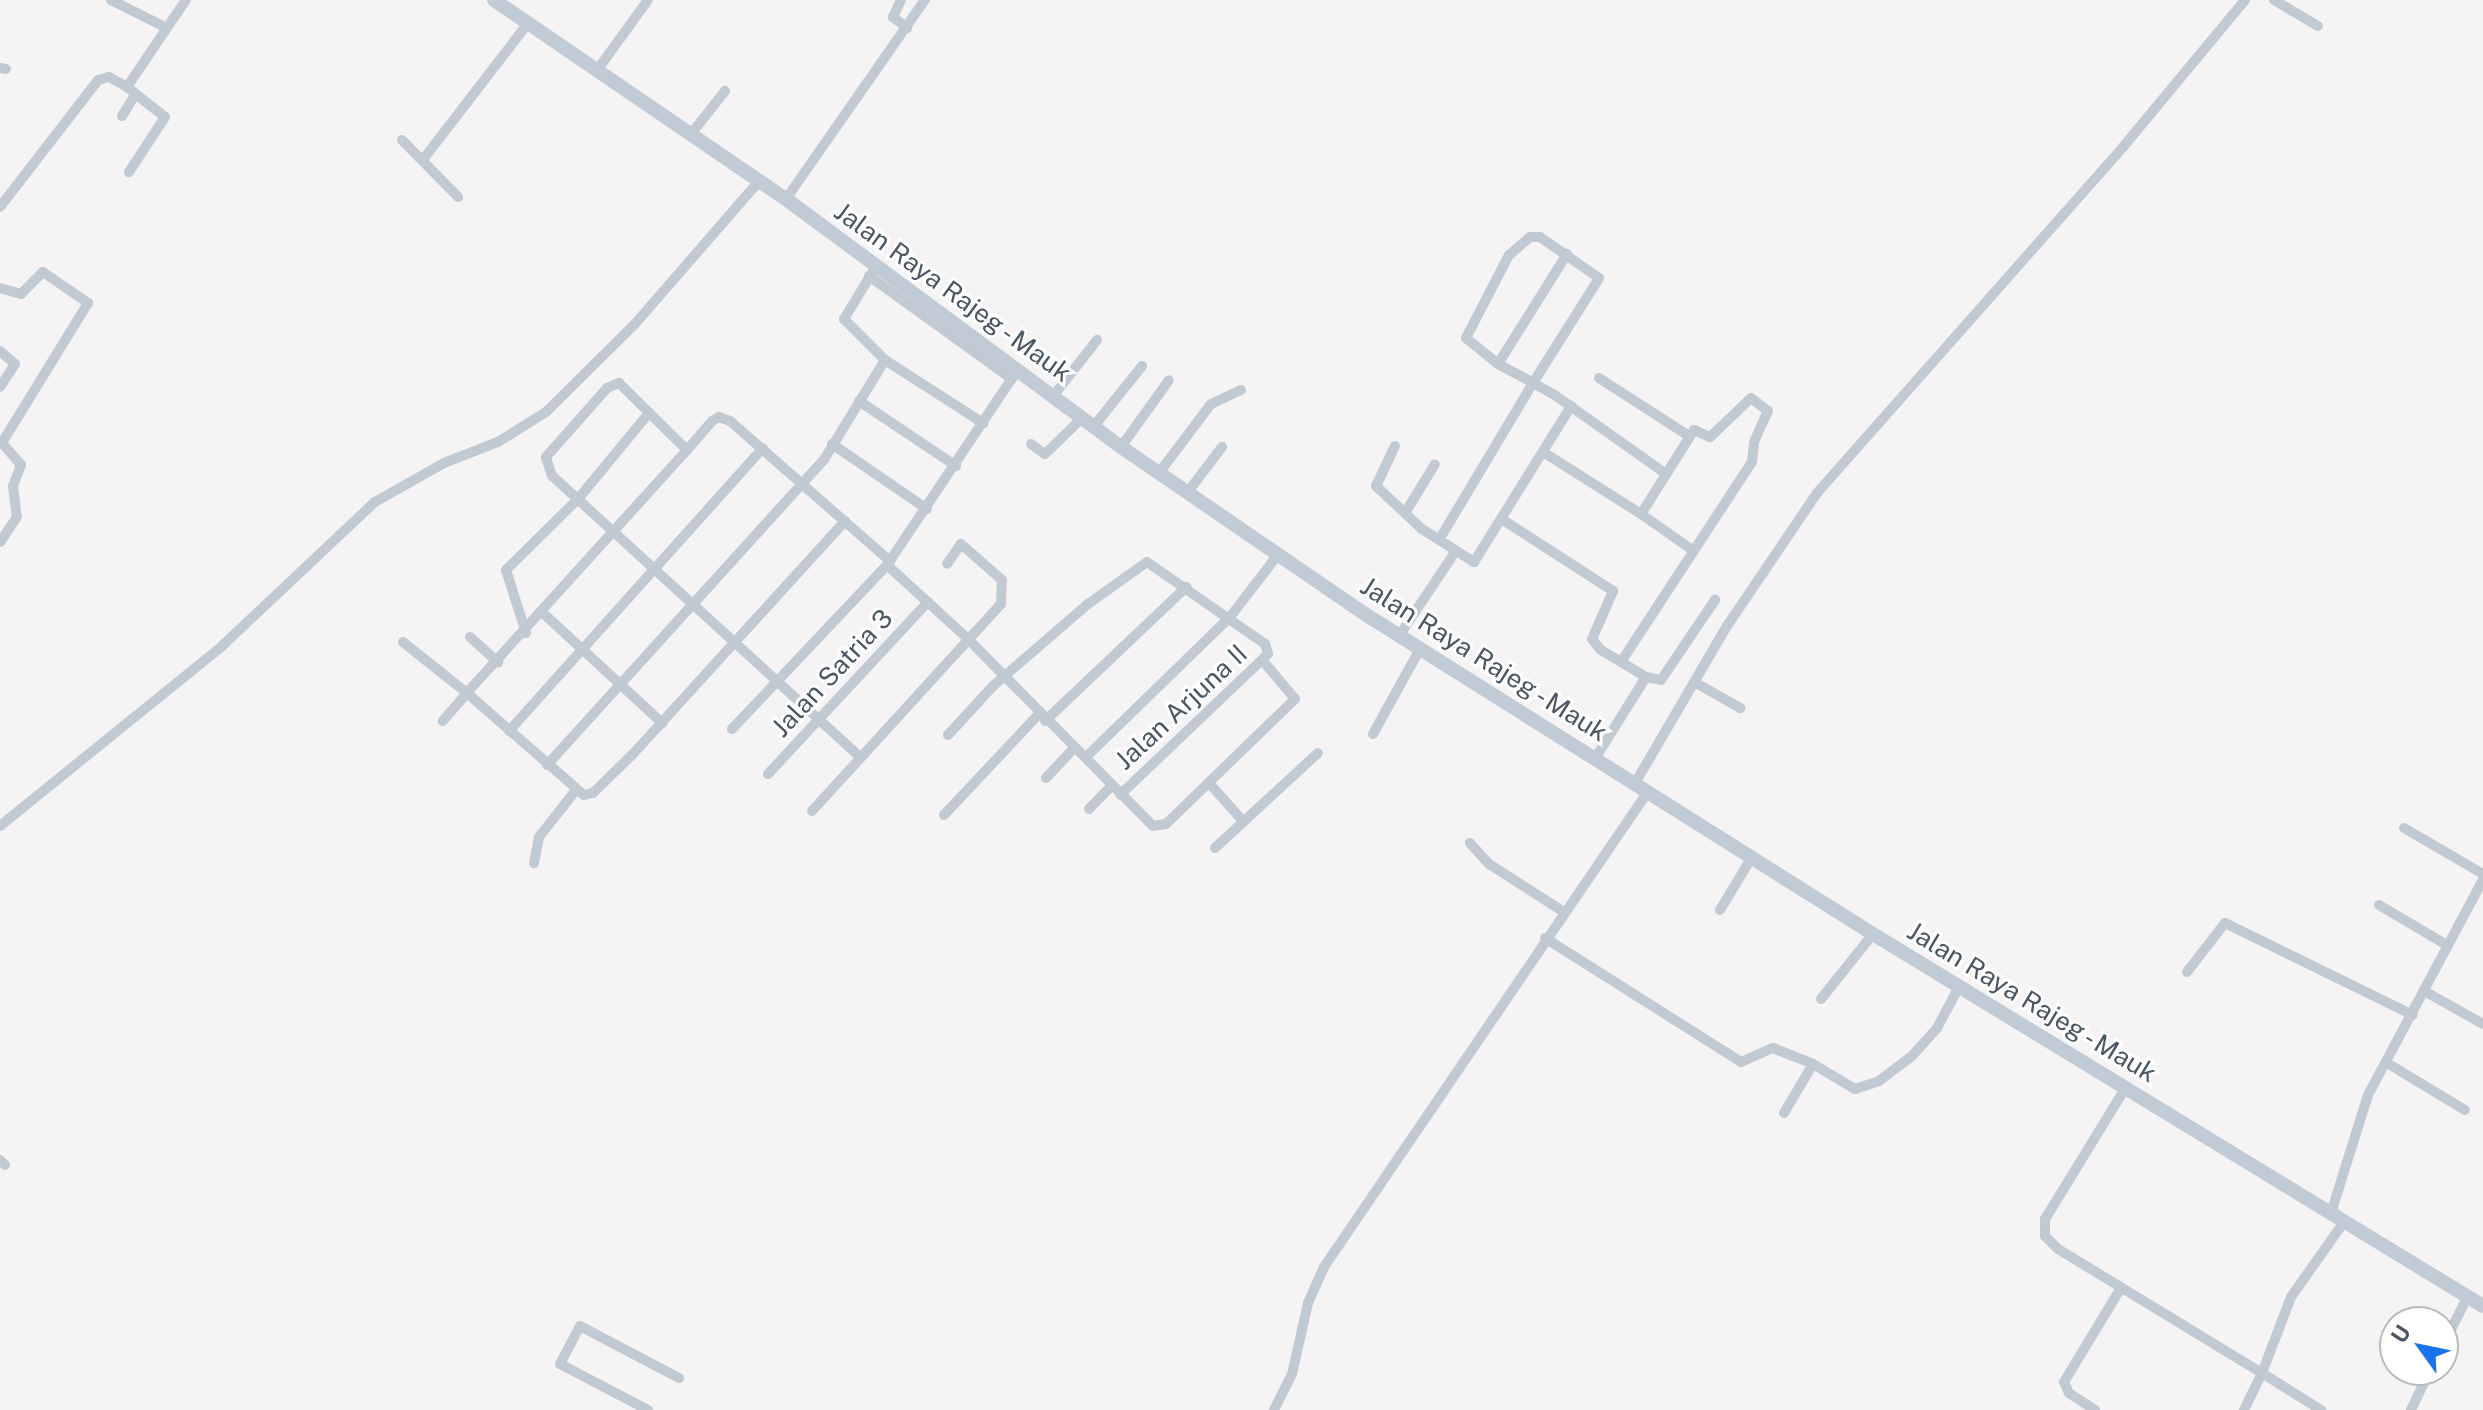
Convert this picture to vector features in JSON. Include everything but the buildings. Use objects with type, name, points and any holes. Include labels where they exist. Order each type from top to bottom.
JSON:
[{"type":"main road","name":"Jalan Raya Rajeg - Mauk","points":[[494,0],[786,199],[873,270],[1015,374],[1054,395],[1121,447],[1277,556],[1873,934],[2483,1306]]},
{"type":"street","points":[[111,0],[165,27]]},
{"type":"street","points":[[122,116],[165,27],[186,0]]},
{"type":"street","points":[[598,69],[648,0]]},
{"type":"street","points":[[901,0],[893,17],[907,28]]},
{"type":"street","points":[[786,199],[925,0]]},
{"type":"street","points":[[1634,785],[1817,493],[2123,147],[2245,0]]},
{"type":"street","points":[[2274,0],[2318,26]]},
{"type":"street","points":[[425,157],[529,22]]},
{"type":"street","points":[[0,207],[98,80],[114,79],[165,117],[129,172]]},
{"type":"street","points":[[691,134],[725,91]]},
{"type":"street","points":[[402,140],[425,157],[458,197]]},
{"type":"street","points":[[0,826],[222,646],[375,502],[444,463],[498,442],[546,412],[634,325],[759,181]]},
{"type":"street","points":[[1439,540],[1533,383],[1599,278],[1540,237],[1524,240],[1509,255],[1465,331],[1471,344],[1498,364],[1533,383],[1571,406],[1666,474]]},
{"type":"street","points":[[1498,364],[1567,254]]},
{"type":"street","points":[[873,270],[844,319],[885,360],[983,423]]},
{"type":"street","points":[[0,288],[21,294],[43,272],[88,303],[1,442],[21,465],[13,486],[17,517],[0,542]]},
{"type":"street","points":[[1054,395],[1097,340]]},
{"type":"street","points":[[0,351],[15,364],[0,387]]},
{"type":"street","points":[[547,765],[804,486],[885,360]]},
{"type":"street","points":[[1031,444],[1045,454],[1088,422],[1142,366]]},
{"type":"street","points":[[732,729],[888,563],[1015,374]]},
{"type":"street","points":[[1599,378],[1689,436]]},
{"type":"street","points":[[1121,447],[1169,380]]},
{"type":"street","points":[[687,450],[623,385],[613,384],[552,449],[546,468],[859,756]]},
{"type":"street","points":[[1159,473],[1211,404],[1241,390]]},
{"type":"street","points":[[1621,662],[1691,549],[1752,462],[1754,442],[1768,411],[1748,397],[1710,437],[1697,430],[1689,436],[1641,514]]},
{"type":"street","points":[[859,401],[956,466]]},
{"type":"street","points":[[1395,446],[1374,482],[1405,513],[1455,552],[1469,561],[1479,559],[1571,406]]},
{"type":"street","points":[[526,633],[506,570],[578,499],[649,413]]},
{"type":"street","points":[[443,721],[544,614],[719,417],[763,448],[845,521],[968,639],[1145,821],[1158,826],[1209,783],[1295,699],[1263,661]]},
{"type":"street","points":[[832,444],[927,509]]},
{"type":"street","points":[[1187,493],[1222,447]]},
{"type":"street","points":[[509,731],[763,448]]},
{"type":"street","points":[[1543,452],[1691,549]]},
{"type":"street","points":[[1405,513],[1435,464]]},
{"type":"street","points":[[1503,520],[1611,587],[1612,597],[1592,639],[1646,677],[1661,680],[1715,600]]},
{"type":"street","points":[[403,642],[467,693],[576,790],[593,793],[662,723],[845,521]]},
{"type":"street","points":[[812,811],[1001,604],[1003,585],[961,544],[947,564]]},
{"type":"street","points":[[1399,636],[1455,552]]},
{"type":"street","points":[[1086,757],[1230,617],[1277,556]]},
{"type":"street","points":[[948,735],[1006,679],[1142,562],[1153,564],[1230,617]]},
{"type":"street","points":[[944,815],[1042,718],[1186,587]]},
{"type":"street","name":"Jalan Satria 3","points":[[768,774],[928,602]]},
{"type":"street","points":[[544,614],[662,723]]},
{"type":"street","name":"Jalan Arjuna II","points":[[1120,795],[1263,661],[1268,649],[1230,617]]},
{"type":"street","points":[[470,637],[498,662]]},
{"type":"street","points":[[1373,734],[1420,649]]},
{"type":"street","points":[[1596,757],[1646,677]]},
{"type":"street","points":[[1696,683],[1740,708]]},
{"type":"street","points":[[1046,778],[1075,747]]},
{"type":"street","points":[[1215,848],[1318,753]]},
{"type":"street","points":[[1209,783],[1243,821]]},
{"type":"street","points":[[1089,809],[1111,786]]},
{"type":"street","points":[[534,863],[539,837],[576,790]]},
{"type":"street","points":[[1274,1410],[1292,1374],[1308,1303],[1324,1267],[1545,938],[1649,790]]},
{"type":"street","points":[[2404,828],[2483,874]]},
{"type":"street","points":[[1470,843],[1489,864],[1564,912]]},
{"type":"street","points":[[1720,910],[1752,857]]},
{"type":"street","points":[[2331,1213],[2357,1120],[2483,880]]},
{"type":"street","points":[[2379,905],[2447,945]]},
{"type":"street","points":[[2187,972],[2225,923],[2413,1015]]},
{"type":"street","points":[[1821,999],[1873,934]]},
{"type":"street","points":[[1545,938],[1741,1062],[1773,1048],[1813,1064],[1855,1089],[1879,1081],[1928,1040],[1959,987]]},
{"type":"street","points":[[2426,992],[2483,1024]]},
{"type":"street","points":[[2387,1063],[2465,1110]]},
{"type":"street","points":[[1784,1113],[1813,1064]]},
{"type":"street","points":[[2126,1087],[2045,1219],[2044,1229],[2058,1249],[2321,1410]]},
{"type":"street","points":[[2244,1410],[2262,1373],[2291,1297],[2344,1222]]},
{"type":"street","points":[[2095,1410],[2069,1393],[2064,1382],[2121,1288]]},
{"type":"street","points":[[2459,1314],[2468,1296]]},
{"type":"street","points":[[648,1410],[560,1364],[580,1326],[679,1378]]},
{"type":"street","points":[[2411,1410],[2422,1386]]}]
